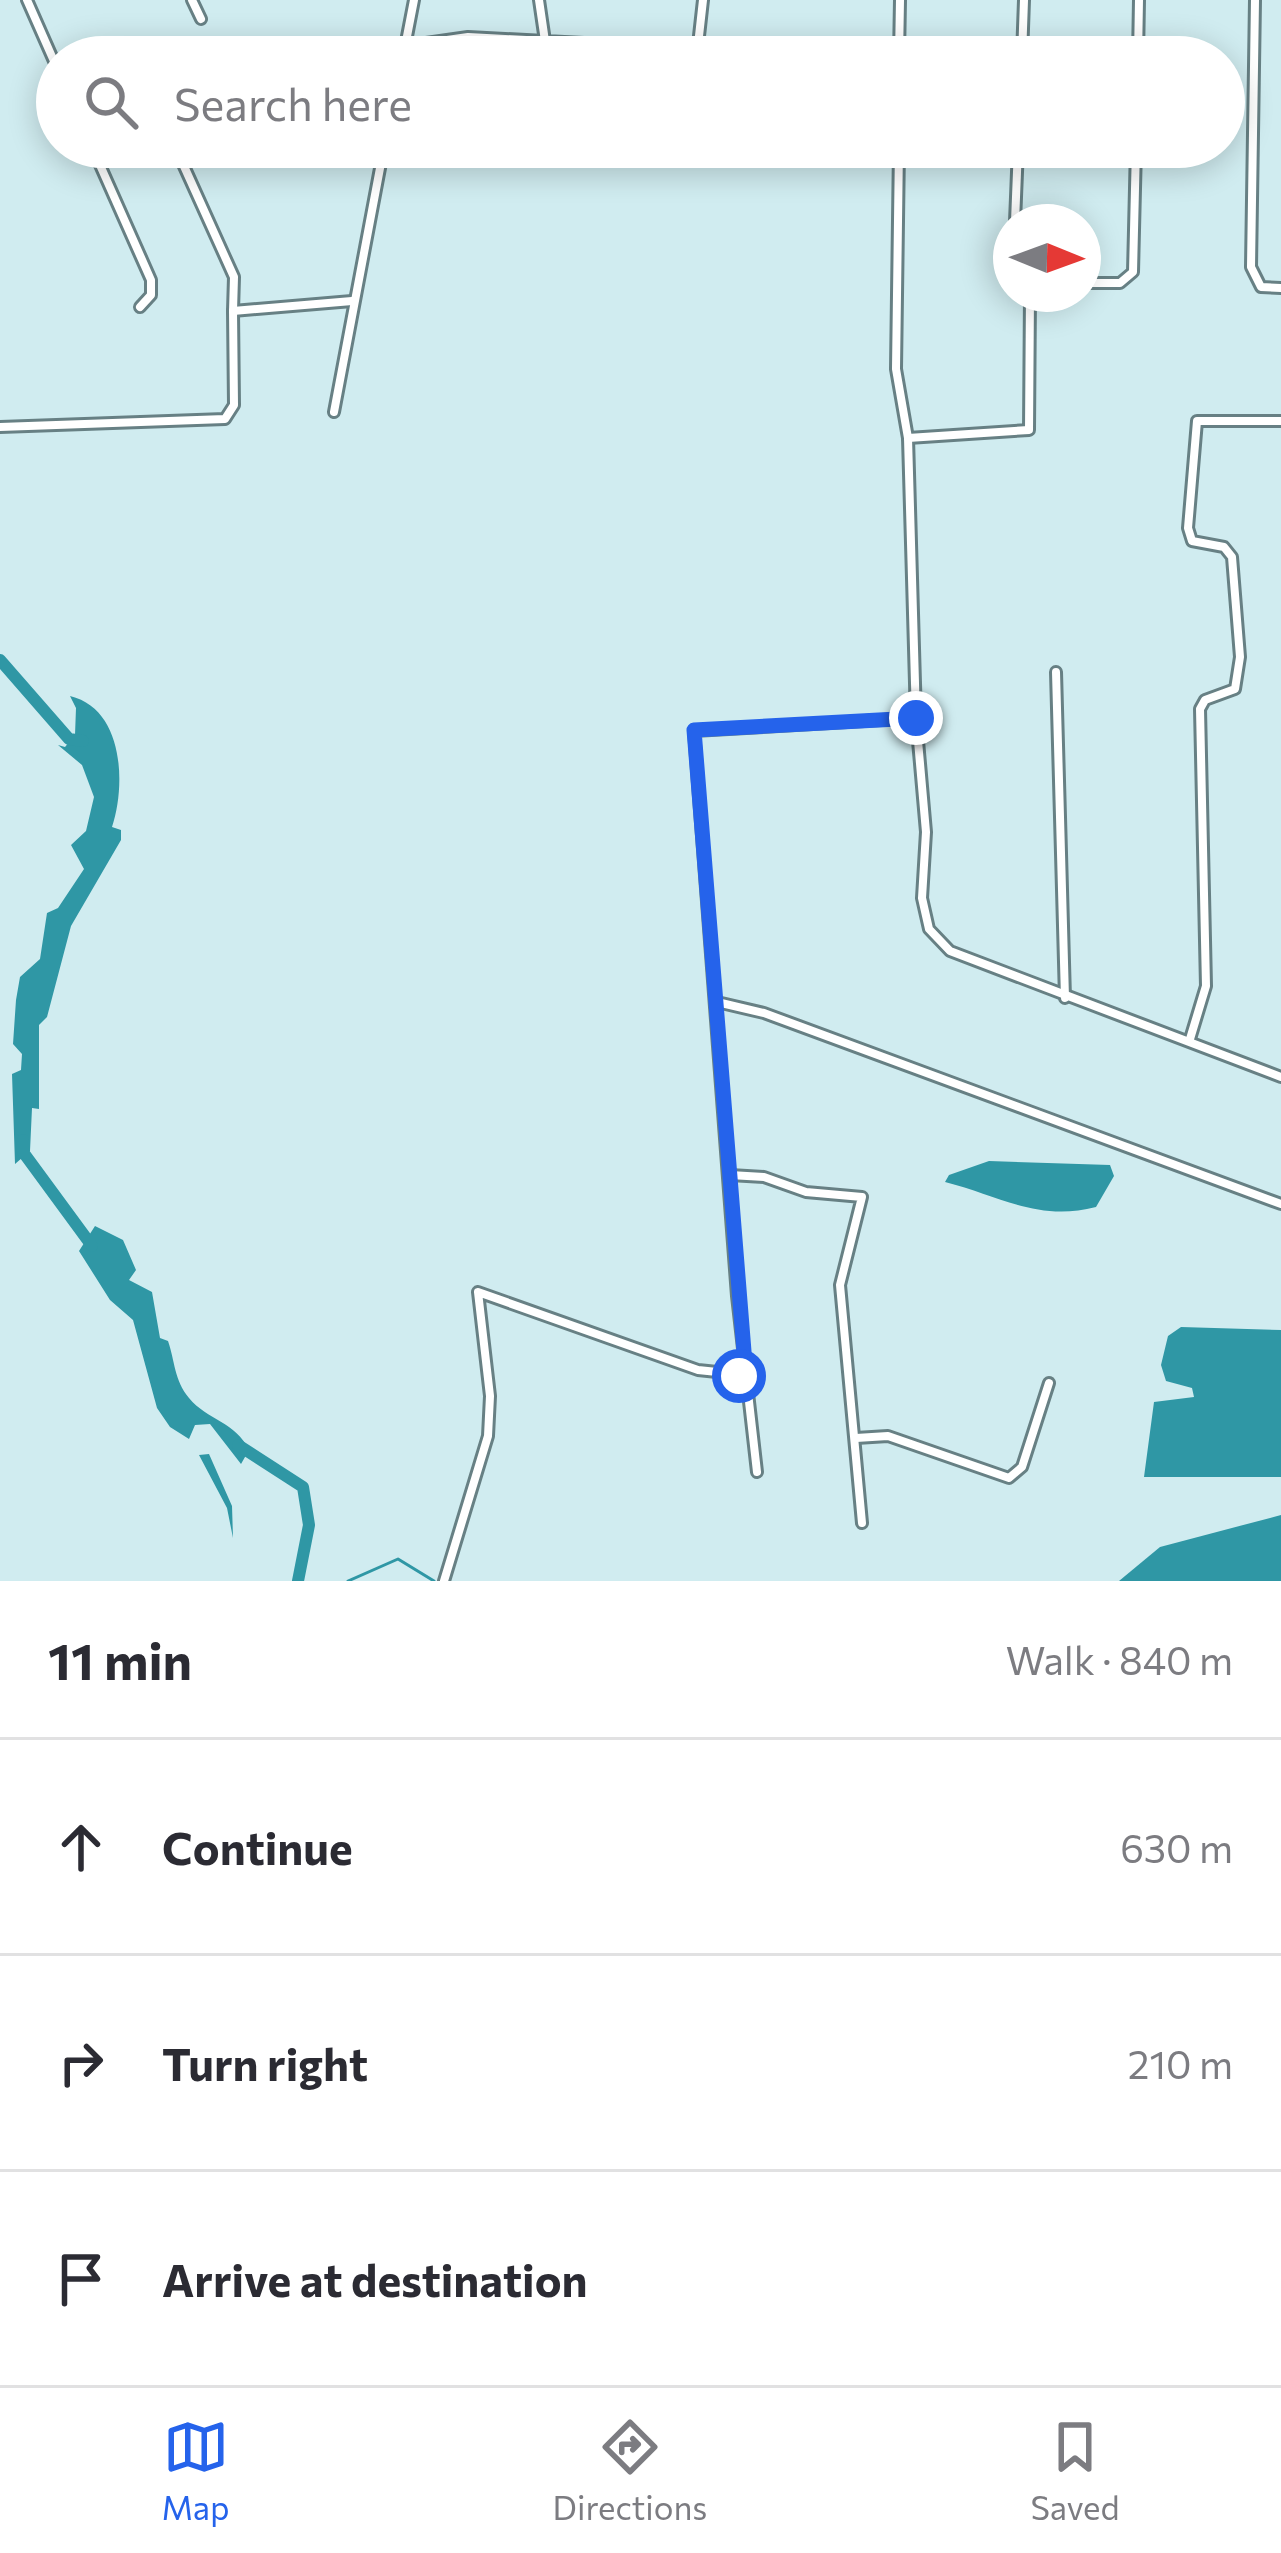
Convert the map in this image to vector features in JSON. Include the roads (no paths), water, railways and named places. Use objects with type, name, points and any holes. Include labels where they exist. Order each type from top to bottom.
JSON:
[{"type":"street","points":[[27,0],[43,36]]},
{"type":"street","points":[[192,0],[201,19]]},
{"type":"street","points":[[407,36],[414,0]]},
{"type":"street","points":[[539,0],[543,36]]},
{"type":"street","points":[[699,36],[703,0]]},
{"type":"street","points":[[899,36],[900,0]]},
{"type":"street","points":[[1023,36],[1024,0]]},
{"type":"street","points":[[1138,36],[1139,0]]},
{"type":"street","points":[[1255,0],[1251,267],[1261,287],[1281,288]]},
{"type":"street","points":[[101,168],[151,280],[151,295],[140,307]]},
{"type":"street","points":[[0,427],[225,419],[234,405],[234,277],[185,168]]},
{"type":"street","points":[[334,412],[380,168]]},
{"type":"street","points":[[899,168],[896,369],[908,438],[916,718],[926,832],[922,898],[929,929],[950,951],[1281,1077]]},
{"type":"street","points":[[1016,204],[1017,168]]},
{"type":"street","points":[[1101,283],[1120,284],[1133,272],[1135,168]]},
{"type":"street","points":[[233,311],[352,301]]},
{"type":"street","points":[[908,438],[1029,430],[1030,312]]},
{"type":"street","points":[[1190,1039],[1206,986],[1200,710],[1205,700],[1234,689],[1240,657],[1232,556],[1224,547],[1192,541],[1188,528],[1197,421],[1281,421]]},
{"type":"street","points":[[1056,672],[1066,998]]},
{"type":"street","points":[[757,1472],[694,730],[916,718]]},
{"type":"street","points":[[716,1001],[764,1013],[1281,1204]]},
{"type":"street","points":[[729,1175],[862,1197],[840,1275],[862,1523]]},
{"type":"street","points":[[445,1579],[488,1436],[478,1292],[714,1375],[746,1376]]},
{"type":"street","points":[[856,1438],[888,1436],[1009,1478],[1022,1467],[1049,1383]]},
{"type":"water","points":[[70,696],[88,704],[111,732],[119,771],[112,827],[121,830],[121,840],[71,926],[47,1017],[39,1025],[39,1109],[32,1108],[30,1151],[15,1164],[12,1074],[21,1070],[22,1054],[13,1044],[20,977],[40,959],[47,913],[58,908],[84,869],[71,845],[86,831],[94,797],[82,765],[58,745],[65,747],[75,735],[76,708]]},
{"type":"water","points":[[989,1161],[1110,1165],[1114,1176],[1096,1207],[1075,1211],[1019,1205],[945,1182],[949,1175]]},
{"type":"water","points":[[95,1226],[123,1240],[136,1270],[129,1280],[152,1292],[160,1338],[168,1341],[180,1384],[196,1405],[243,1441],[249,1450],[241,1464],[210,1424],[195,1425],[189,1439],[170,1427],[157,1408],[133,1320],[110,1300],[79,1251]]},
{"type":"water","points":[[1181,1327],[1281,1330],[1281,1477],[1144,1477],[1154,1402],[1194,1397],[1192,1388],[1166,1381],[1161,1365],[1168,1336]]},
{"type":"water","points":[[209,1454],[232,1506],[233,1538],[227,1508],[199,1455]]},
{"type":"water","points":[[1281,1515],[1281,1581],[1119,1581],[1160,1547]]},
{"type":"waterway","points":[[0,660],[69,739],[83,741]]},
{"type":"waterway","points":[[23,1140],[23,1152],[92,1246]]},
{"type":"waterway","points":[[238,1445],[303,1487],[309,1525],[298,1581]]},
{"type":"waterway","points":[[348,1581],[398,1559],[434,1581]]}]
